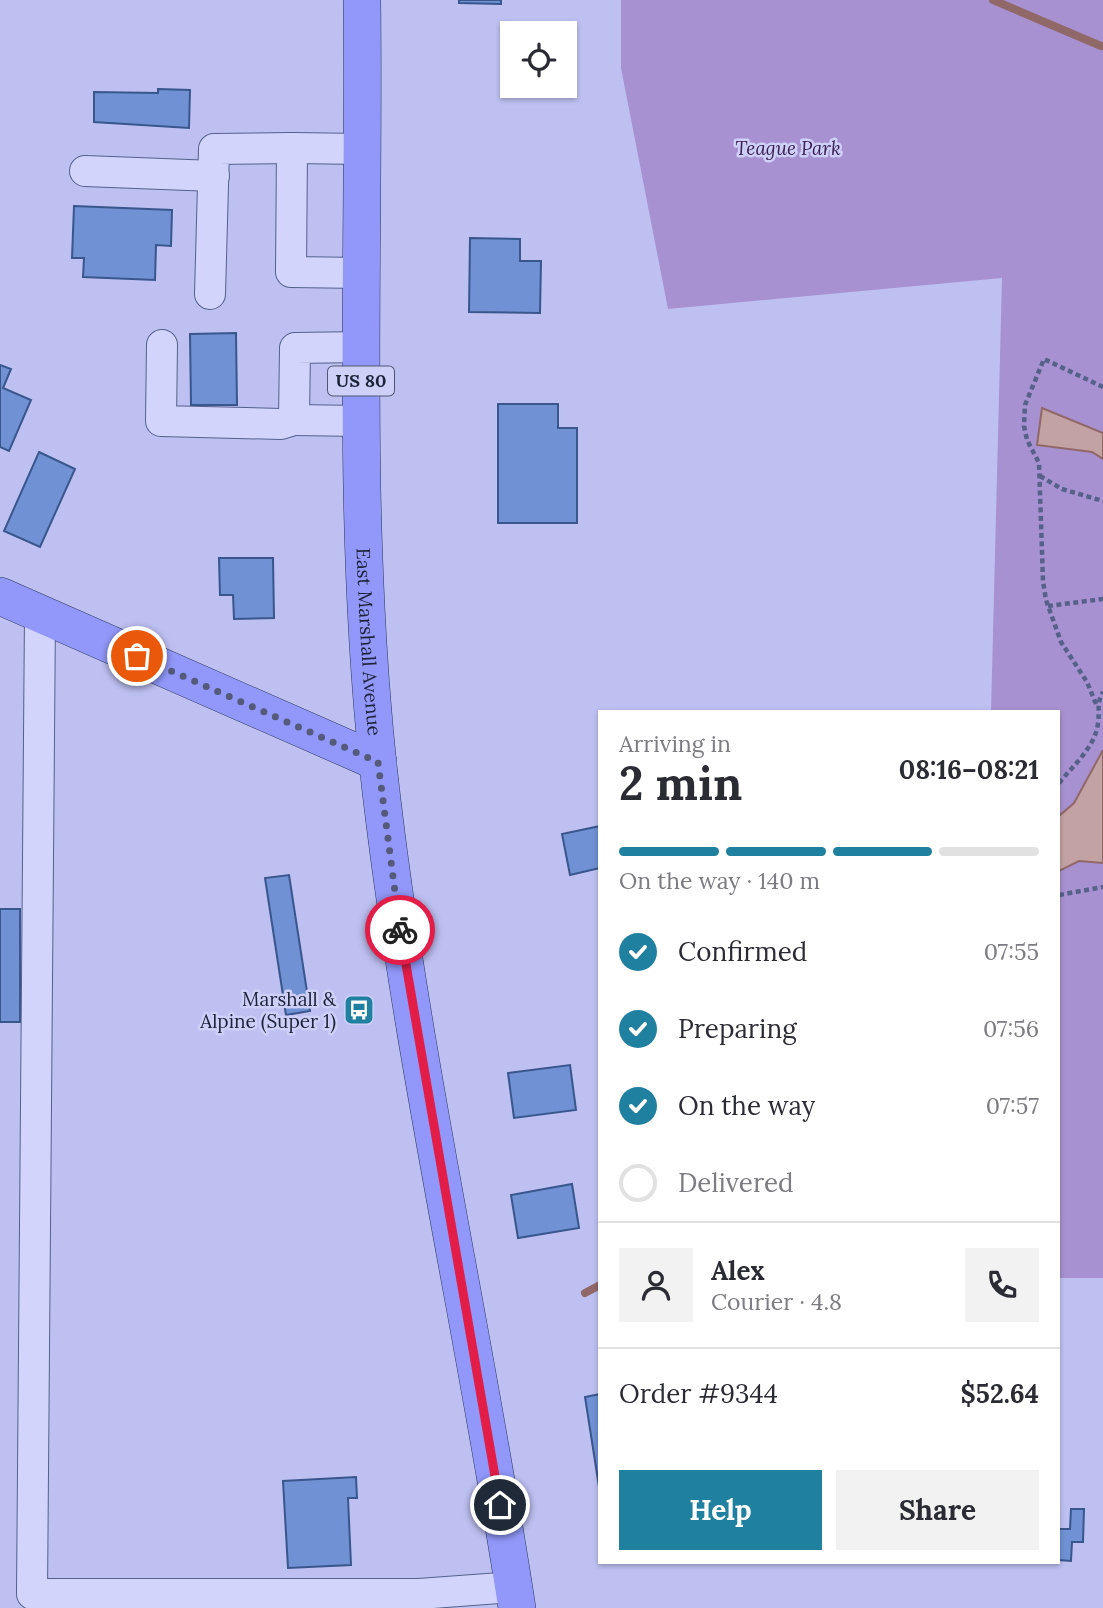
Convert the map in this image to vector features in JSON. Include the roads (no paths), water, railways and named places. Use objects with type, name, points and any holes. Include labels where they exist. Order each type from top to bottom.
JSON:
[{"type":"main road","name":"East Marshall Avenue","points":[[362,0],[361,421],[365,578],[378,762],[407,975],[515,1597]]},
{"type":"main road","points":[[0,596],[378,762]]},
{"type":"lane","points":[[210,294],[215,149],[362,149]]},
{"type":"lane","points":[[292,149],[291,272],[363,273]]},
{"type":"lane","points":[[85,171],[214,176]]},
{"type":"lane","points":[[162,345],[161,421],[281,424],[294,420],[361,421]]},
{"type":"lane","points":[[294,420],[295,348],[362,347]]},
{"type":"lane","points":[[40,614],[32,1594],[419,1594],[515,1597]]},
{"type":"waterway","points":[[993,0],[1101,46]]},
{"type":"waterway","points":[[585,1293],[598,1286]]},
{"type":"place","name":"Marshall & Alpine (Super 1)","points":[[359,1010]]},
{"type":"park label","name":"Teague Park","points":[[788,148]]}]
